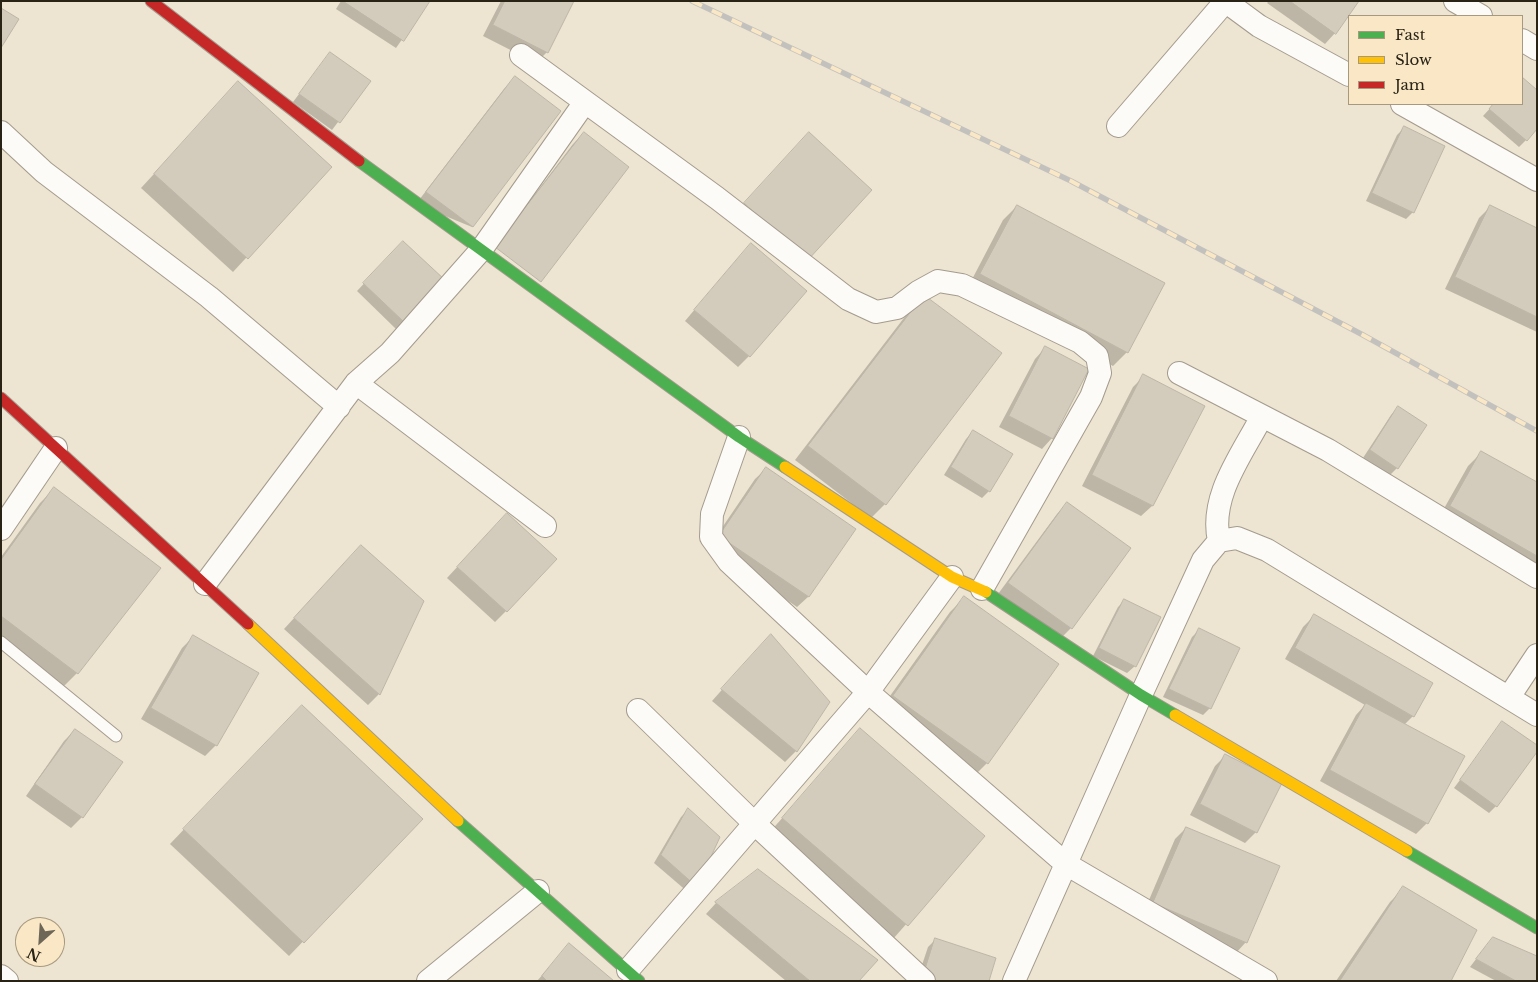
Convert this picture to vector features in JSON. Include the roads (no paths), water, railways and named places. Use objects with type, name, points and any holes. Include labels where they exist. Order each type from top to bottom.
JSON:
[{"type":"street","points":[[151,1],[379,176],[739,437],[952,577],[982,589],[1140,694],[1537,928]]},
{"type":"street","points":[[1455,1],[1479,15]]},
{"type":"street","points":[[1118,126],[1225,2],[1259,26],[1348,74]]},
{"type":"street","points":[[1523,41],[1537,49]]},
{"type":"street","points":[[521,55],[717,198],[848,299],[876,312],[897,308],[918,292],[938,281],[962,285],[1080,342],[1097,356],[1100,373],[1091,397],[982,589]]},
{"type":"street","points":[[205,584],[356,383],[390,353],[481,250],[585,102]]},
{"type":"street","points":[[1404,105],[1537,180]]},
{"type":"street","points":[[1,132],[44,172],[209,297],[339,407]]},
{"type":"street","points":[[1179,373],[1281,424],[1328,450],[1537,577]]},
{"type":"street","points":[[356,383],[545,526]]},
{"type":"street","points":[[1,398],[205,584],[484,846],[538,890],[633,975],[755,824],[868,692],[952,577]]},
{"type":"street","points":[[1219,541],[1216,519],[1221,495],[1262,416]]},
{"type":"street","points":[[739,437],[712,514],[711,537],[729,562],[868,692],[1066,864],[1266,981]]},
{"type":"street","points":[[1,530],[56,448]]},
{"type":"street","points":[[1014,981],[1140,694],[1204,560],[1219,541],[1237,538],[1267,550],[1537,714]]},
{"type":"street","points":[[1509,697],[1537,655]]},
{"type":"street","points":[[638,710],[755,824],[924,981]]},
{"type":"street","points":[[428,981],[538,890]]},
{"type":"street","points":[[1,976],[7,981]]},
{"type":"lane","points":[[1,642],[116,736]]},
{"type":"railway","points":[[692,1],[1071,181],[1363,335],[1537,431]]}]
